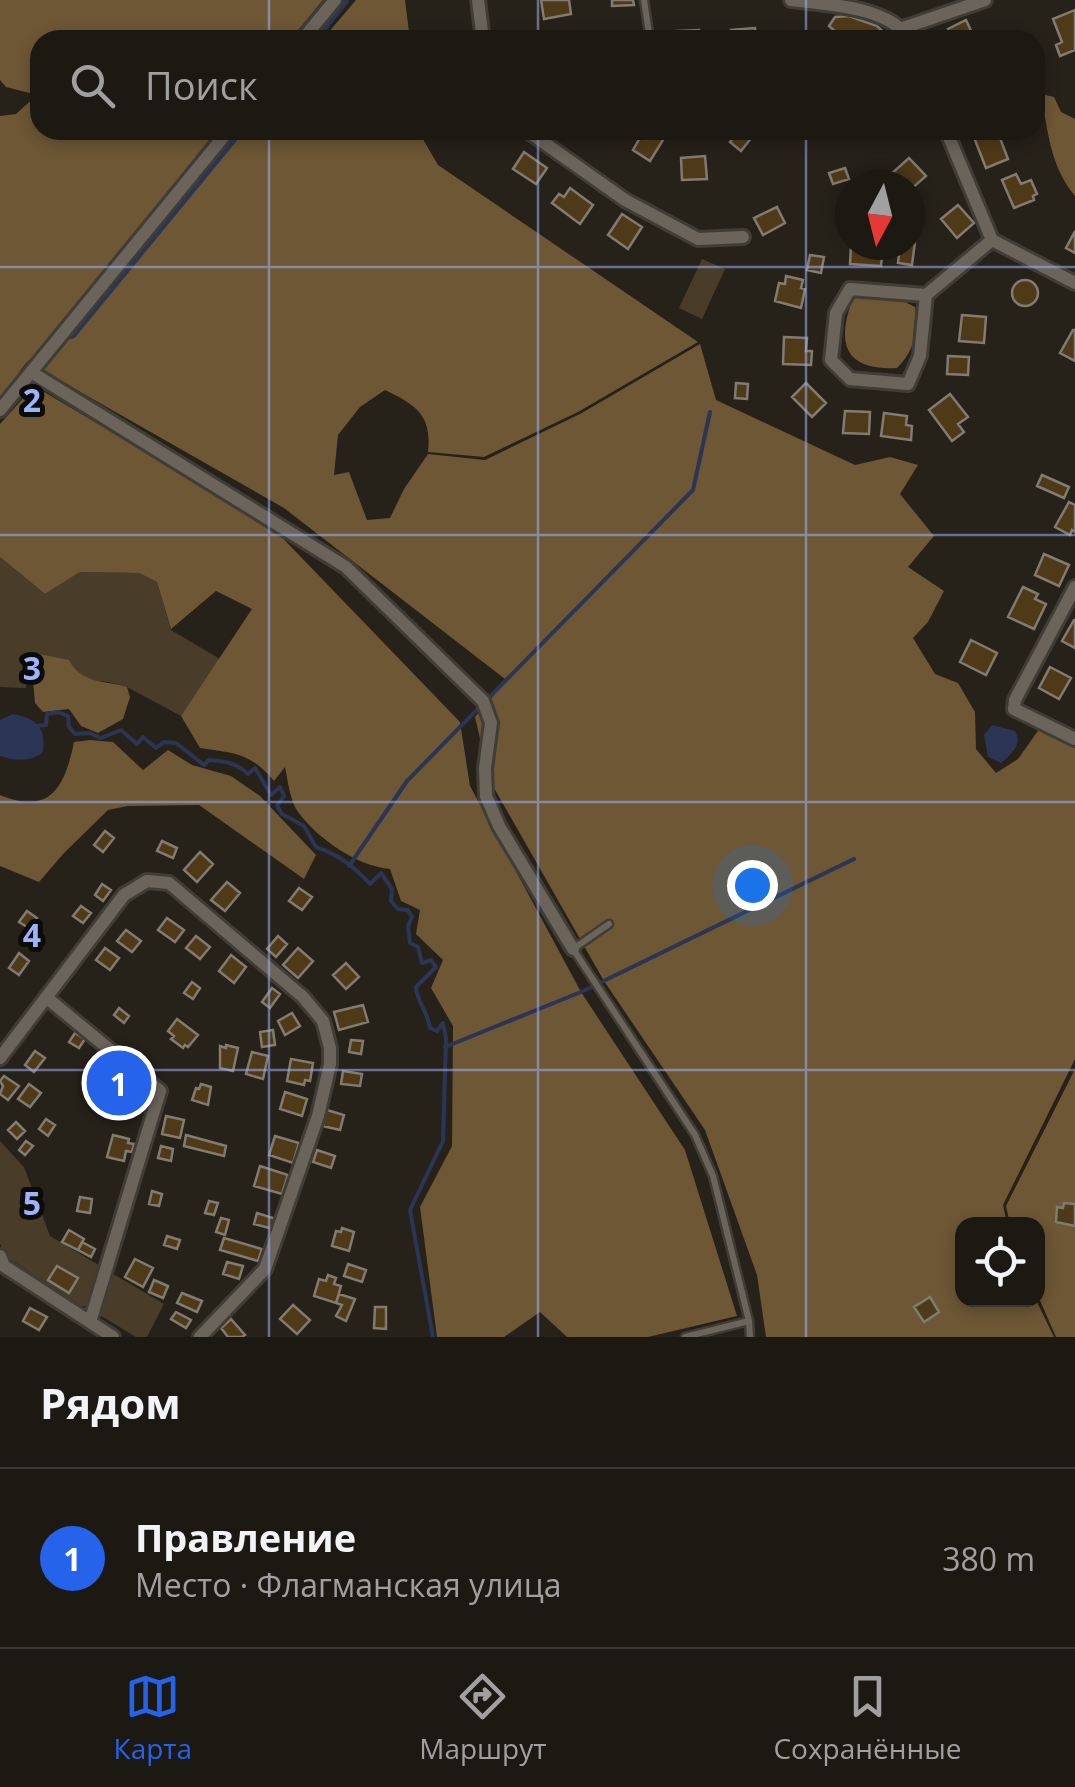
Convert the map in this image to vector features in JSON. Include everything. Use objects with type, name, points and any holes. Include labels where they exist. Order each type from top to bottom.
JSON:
[{"type":"street","points":[[310,30],[335,0]]},
{"type":"street","points":[[478,0],[481,30]]},
{"type":"street","points":[[791,0],[842,6],[892,20],[901,30]]},
{"type":"street","points":[[915,30],[986,0]]},
{"type":"street","points":[[0,410],[221,140]]},
{"type":"street","points":[[540,140],[626,200],[698,238],[743,237]]},
{"type":"street","points":[[950,140],[992,240],[1075,283]]},
{"type":"street","points":[[926,296],[850,289],[836,313],[832,360],[850,379],[908,384],[920,356],[926,296],[992,240]]},
{"type":"street","points":[[30,372],[346,567],[484,701],[491,723],[486,796],[499,826],[573,950]]},
{"type":"street","points":[[1075,586],[1015,700],[1014,709],[1075,739]]},
{"type":"street","points":[[0,1058],[124,896],[135,886],[159,880],[168,883],[303,997],[323,1021],[330,1048],[326,1082],[265,1269],[200,1337]]},
{"type":"street","points":[[47,998],[160,1090],[90,1322]]},
{"type":"street","points":[[1,1265],[113,1337]]},
{"type":"lane","points":[[644,0],[648,30]]},
{"type":"lane","points":[[609,924],[573,950],[695,1135],[713,1176],[750,1321],[750,1337]]},
{"type":"lane","points":[[685,1337],[750,1321]]},
{"type":"shaded area","points":[[0,0],[323,0],[298,30],[30,30],[30,93],[6,87],[0,80]]},
{"type":"shaded area","points":[[356,0],[405,0],[409,30],[330,30]]},
{"type":"shaded area","points":[[1045,95],[1054,97],[1061,112],[1075,119],[1075,196],[1060,173],[1048,135]]},
{"type":"shaded area","points":[[30,101],[30,140],[209,140],[40,353],[22,369],[0,403],[0,116],[16,114]]},
{"type":"shaded area","points":[[236,140],[424,140],[438,165],[698,342],[578,412],[484,457],[428,452],[427,429],[420,413],[385,390],[360,407],[338,435],[334,475],[349,472],[367,520],[390,518],[428,454],[485,460],[580,414],[700,344],[716,400],[855,465],[890,457],[918,465],[900,494],[934,536],[908,567],[944,591],[928,622],[913,638],[935,674],[958,683],[975,712],[976,749],[996,773],[1018,759],[1040,728],[1075,746],[1075,1059],[1003,1205],[1006,1217],[955,1217],[955,1307],[1039,1307],[1054,1337],[766,1337],[757,1275],[705,1130],[604,981],[490,781],[475,717],[505,679],[284,508],[40,369]]},
{"type":"shaded area","points":[[702,259],[725,269],[702,319],[679,308]]},
{"type":"shaded area","points":[[895,297],[915,307],[914,340],[897,368],[865,365],[849,351],[845,341],[848,314],[853,298]]},
{"type":"shaded area","points":[[34,386],[271,526],[460,722],[470,786],[581,992],[685,1150],[737,1316],[648,1337],[567,1337],[540,1312],[504,1337],[437,1337],[420,1207],[452,1146],[453,1026],[431,988],[443,960],[416,934],[420,910],[401,901],[390,869],[365,863],[339,850],[298,812],[285,767],[274,781],[249,760],[200,748],[181,716],[252,609],[216,591],[171,629],[157,582],[139,573],[80,572],[45,594],[0,557],[0,424]]},
{"type":"shaded area","points":[[0,557],[45,594],[80,572],[139,573],[157,582],[171,630],[220,659],[181,716],[127,687],[109,682],[29,670],[26,688],[0,687]]},
{"type":"shaded area","points":[[34,653],[69,660],[87,677],[127,687],[130,697],[123,719],[98,733],[81,726],[69,709],[43,712],[35,703],[31,658]]},
{"type":"shaded area","points":[[74,742],[113,742],[143,770],[168,750],[192,765],[231,776],[260,796],[316,855],[304,879],[199,805],[108,810],[39,882],[0,866],[0,795],[32,802],[53,793],[66,772]]},
{"type":"shaded area","points":[[1075,1069],[1075,1337],[1056,1337],[1043,1307],[1045,1217],[1008,1217],[1006,1206]]},
{"type":"shaded area","points":[[0,1141],[24,1167],[50,1236],[102,1267],[90,1306],[81,1306],[4,1255],[0,1243]]},
{"type":"shaded area","points":[[110,1272],[164,1304],[147,1337],[136,1337],[98,1314]]},
{"type":"water","points":[[13,714],[34,722],[41,730],[43,752],[34,758],[0,756],[0,720]]},
{"type":"water","points":[[992,725],[1015,731],[1017,736],[1015,749],[1001,763],[988,757],[984,735]]},
{"type":"building","points":[[541,0],[569,0],[571,14],[544,19]]},
{"type":"building","points":[[612,0],[633,0],[634,5],[612,6]]},
{"type":"building","points":[[1075,10],[1075,50],[1060,56],[1056,45],[1062,42],[1053,19]]},
{"type":"building","points":[[849,16],[881,30],[834,30],[829,26],[835,17]]},
{"type":"building","points":[[966,20],[971,30],[948,30]]},
{"type":"building","points":[[639,140],[663,140],[650,161],[633,150]]},
{"type":"building","points":[[732,140],[750,140],[741,151]]},
{"type":"building","points":[[975,140],[1001,140],[1008,159],[986,168]]},
{"type":"building","points":[[524,152],[547,168],[536,184],[513,169]]},
{"type":"building","points":[[705,156],[707,179],[682,180],[681,158]]},
{"type":"building","points":[[909,158],[920,170],[896,170]]},
{"type":"building","points":[[1016,174],[1021,184],[1031,180],[1037,194],[1034,200],[1014,208],[1002,180]]},
{"type":"building","points":[[570,188],[593,205],[580,224],[552,203],[559,194],[564,197]]},
{"type":"building","points":[[958,205],[974,223],[957,238],[941,219]]},
{"type":"building","points":[[777,207],[785,223],[763,235],[754,218]]},
{"type":"building","points":[[622,214],[642,227],[628,249],[608,235]]},
{"type":"building","points":[[1075,231],[1075,253],[1066,248]]},
{"type":"building","points":[[810,255],[824,257],[821,273],[807,270]]},
{"type":"building","points":[[850,260],[882,260],[881,266],[850,264]]},
{"type":"building","points":[[786,276],[803,280],[801,308],[775,301],[779,283],[785,284]]},
{"type":"building","points":[[1025,280],[1034,284],[1038,293],[1034,302],[1025,306],[1016,302],[1012,293],[1016,284]]},
{"type":"building","points":[[962,315],[986,317],[984,343],[959,341]]},
{"type":"building","points":[[1075,330],[1075,361],[1060,353]]},
{"type":"building","points":[[784,337],[807,338],[806,351],[812,351],[811,365],[783,364]]},
{"type":"building","points":[[948,356],[969,357],[968,375],[947,374]]},
{"type":"building","points":[[736,383],[748,384],[747,399],[735,398]]},
{"type":"building","points":[[806,383],[826,403],[812,417],[792,397]]},
{"type":"building","points":[[950,394],[968,417],[958,424],[964,432],[952,441],[929,410]]},
{"type":"building","points":[[845,411],[870,412],[869,434],[843,433]]},
{"type":"building","points":[[884,413],[907,416],[906,425],[912,426],[911,440],[881,436]]},
{"type":"building","points":[[1042,475],[1069,487],[1064,498],[1037,486]]},
{"type":"building","points":[[1069,502],[1075,505],[1075,532],[1072,530],[1070,535],[1055,527]]},
{"type":"building","points":[[1044,554],[1069,565],[1059,586],[1035,575]]},
{"type":"building","points":[[1023,587],[1038,594],[1035,599],[1046,604],[1034,629],[1008,617]]},
{"type":"building","points":[[1075,620],[1075,648],[1062,641]]},
{"type":"building","points":[[971,640],[997,653],[986,675],[960,662]]},
{"type":"building","points":[[1050,667],[1071,678],[1059,699],[1039,688]]},
{"type":"building","points":[[105,831],[114,838],[103,852],[94,845]]},
{"type":"building","points":[[162,841],[177,848],[173,858],[157,851]]},
{"type":"building","points":[[200,852],[213,864],[197,882],[184,870]]},
{"type":"building","points":[[227,882],[240,893],[225,911],[211,900]]},
{"type":"building","points":[[102,884],[111,890],[103,901],[95,895]]},
{"type":"building","points":[[299,888],[312,897],[302,910],[289,901]]},
{"type":"building","points":[[81,906],[91,913],[83,923],[73,916]]},
{"type":"building","points":[[27,911],[37,918],[30,929],[19,922]]},
{"type":"building","points":[[167,918],[184,930],[175,942],[158,930]]},
{"type":"building","points":[[126,930],[141,941],[132,952],[117,941]]},
{"type":"building","points":[[196,936],[210,947],[200,959],[186,948]]},
{"type":"building","points":[[278,936],[287,944],[276,957],[267,949]]},
{"type":"building","points":[[105,948],[119,958],[110,970],[96,960]]},
{"type":"building","points":[[298,948],[313,961],[298,978],[283,965]]},
{"type":"building","points":[[19,953],[29,961],[19,975],[9,968]]},
{"type":"building","points":[[231,955],[246,967],[234,983],[219,971]]},
{"type":"building","points":[[346,963],[359,977],[346,989],[333,975]]},
{"type":"building","points":[[192,982],[200,988],[193,999],[184,993]]},
{"type":"building","points":[[272,988],[280,994],[270,1008],[262,1002]]},
{"type":"building","points":[[363,1005],[368,1022],[339,1030],[334,1012]]},
{"type":"building","points":[[119,1008],[129,1016],[124,1023],[114,1015]]},
{"type":"building","points":[[292,1013],[300,1026],[285,1035],[278,1021]]},
{"type":"building","points":[[177,1019],[198,1035],[188,1047],[183,1048],[171,1039],[174,1036],[168,1031]]},
{"type":"building","points":[[273,1030],[275,1045],[262,1047],[260,1032]]},
{"type":"building","points":[[75,1033],[85,1039],[79,1048],[69,1042]]},
{"type":"building","points":[[351,1040],[363,1041],[361,1054],[349,1052]]},
{"type":"building","points":[[220,1046],[238,1048],[233,1071],[220,1068]]},
{"type":"building","points":[[35,1051],[45,1058],[34,1072],[25,1065]]},
{"type":"building","points":[[252,1052],[268,1056],[263,1079],[246,1074]]},
{"type":"building","points":[[291,1059],[313,1063],[310,1081],[305,1080],[304,1085],[287,1081]]},
{"type":"building","points":[[103,1061],[116,1070],[106,1084],[93,1076]]},
{"type":"building","points":[[343,1071],[362,1074],[360,1086],[341,1084]]},
{"type":"building","points":[[4,1076],[19,1086],[8,1100],[0,1094]]},
{"type":"building","points":[[29,1084],[41,1093],[30,1107],[18,1099]]},
{"type":"building","points":[[201,1084],[211,1087],[208,1105],[192,1100]]},
{"type":"building","points":[[285,1092],[307,1099],[302,1116],[280,1109]]},
{"type":"building","points":[[327,1110],[344,1115],[340,1130],[323,1126]]},
{"type":"building","points":[[166,1116],[184,1120],[180,1138],[162,1134]]},
{"type":"building","points":[[46,1119],[55,1125],[48,1136],[39,1129]]},
{"type":"building","points":[[16,1122],[25,1131],[17,1139],[8,1130]]},
{"type":"building","points":[[113,1135],[134,1144],[132,1152],[126,1151],[124,1161],[107,1157]]},
{"type":"building","points":[[186,1135],[226,1146],[224,1156],[184,1146]]},
{"type":"building","points":[[275,1136],[299,1143],[293,1163],[269,1155]]},
{"type":"building","points":[[26,1141],[33,1146],[25,1155],[19,1150]]},
{"type":"building","points":[[161,1146],[173,1149],[171,1161],[158,1158]]},
{"type":"building","points":[[317,1150],[335,1156],[331,1168],[313,1162]]},
{"type":"building","points":[[260,1166],[288,1175],[282,1194],[254,1186]]},
{"type":"building","points":[[152,1191],[162,1194],[159,1206],[149,1204]]},
{"type":"building","points":[[80,1197],[92,1199],[90,1213],[77,1211]]},
{"type":"building","points":[[209,1201],[218,1203],[214,1215],[205,1213]]},
{"type":"building","points":[[1064,1203],[1075,1204],[1075,1226],[1056,1222],[1057,1207],[1063,1208]]},
{"type":"building","points":[[257,1213],[276,1219],[273,1229],[254,1224]]},
{"type":"building","points":[[221,1218],[229,1220],[225,1235],[216,1232]]},
{"type":"building","points":[[342,1228],[354,1232],[349,1251],[332,1246],[336,1231],[341,1232]]},
{"type":"building","points":[[69,1230],[84,1239],[78,1250],[62,1242]]},
{"type":"building","points":[[167,1236],[180,1240],[177,1249],[164,1245]]},
{"type":"building","points":[[224,1238],[262,1249],[258,1261],[220,1250]]},
{"type":"building","points":[[82,1242],[95,1249],[91,1257],[78,1250]]},
{"type":"building","points":[[135,1259],[153,1268],[143,1287],[125,1277]]},
{"type":"building","points":[[227,1262],[243,1266],[239,1279],[223,1274]]},
{"type":"building","points":[[348,1264],[366,1270],[362,1282],[344,1276]]},
{"type":"building","points":[[57,1266],[78,1278],[69,1293],[48,1280]]},
{"type":"building","points":[[328,1275],[341,1286],[336,1303],[314,1296],[319,1279],[326,1281]]},
{"type":"building","points":[[154,1280],[168,1286],[163,1298],[149,1292]]},
{"type":"building","points":[[182,1293],[202,1301],[197,1312],[177,1303]]},
{"type":"building","points":[[339,1294],[355,1299],[346,1321],[336,1316],[342,1305],[336,1303]]},
{"type":"building","points":[[930,1297],[939,1312],[924,1322],[914,1307]]},
{"type":"building","points":[[293,1305],[310,1320],[297,1334],[280,1319]]},
{"type":"building","points":[[375,1307],[386,1307],[386,1329],[374,1328]]},
{"type":"building","points":[[30,1308],[47,1317],[39,1330],[23,1321]]},
{"type":"building","points":[[176,1312],[191,1320],[186,1328],[171,1319]]},
{"type":"building","points":[[231,1319],[245,1335],[228,1337],[221,1328]]},
{"type":"waterway","points":[[319,30],[343,0]]},
{"type":"waterway","points":[[71,333],[230,140]]},
{"type":"waterway","points":[[349,866],[407,781],[693,490],[710,412]]},
{"type":"waterway","points":[[36,726],[46,725],[47,714],[58,712],[68,716],[69,727],[75,734],[89,733],[101,738],[121,730],[137,744],[143,737],[156,748],[164,742],[176,743],[204,765],[209,760],[225,762],[248,774],[255,768],[271,795],[280,787],[284,796],[277,806],[282,814],[304,826],[316,847],[345,862],[370,884],[381,873],[392,889],[391,901],[398,909],[408,910],[412,917],[408,926],[410,943],[418,947],[422,963],[431,960],[436,967],[416,987],[417,992],[430,1028],[437,1031],[443,1023],[446,1038],[443,1141],[410,1210],[433,1337]]},
{"type":"waterway","points":[[445,1047],[581,992],[854,859]]},
{"type":"place","name":"Правление","points":[[119,1083]]}]
